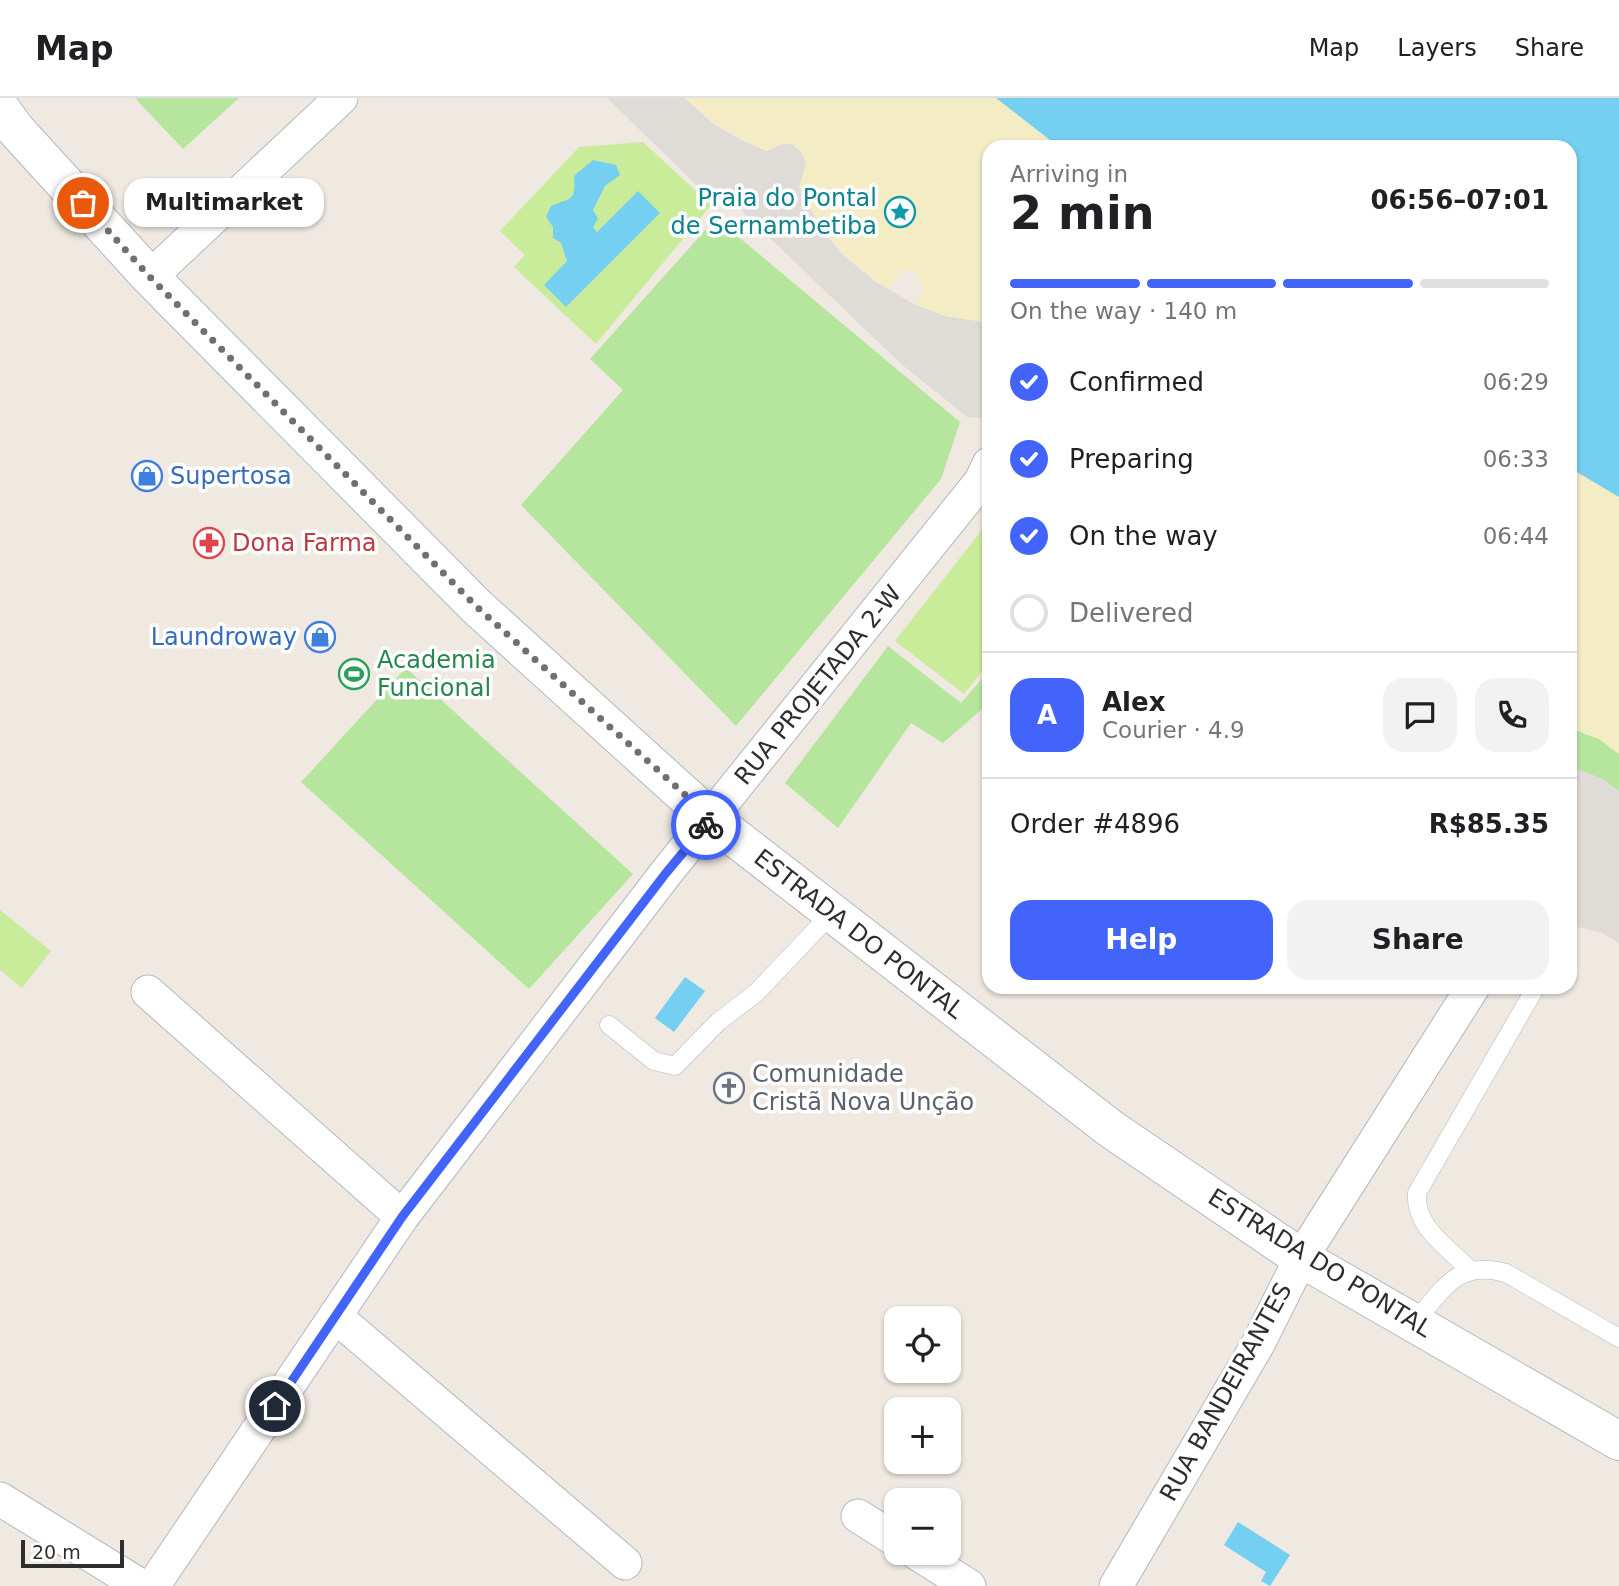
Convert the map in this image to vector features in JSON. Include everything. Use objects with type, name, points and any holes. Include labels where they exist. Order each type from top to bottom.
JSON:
[{"type":"main road","name":"ESTRADA DO PONTAL","points":[[5,118],[150,277],[477,607],[712,819],[1111,1129],[1301,1258],[1619,1441]]},
{"type":"street","points":[[150,277],[341,98]]},
{"type":"street","name":"RUA PROJETADA 2-W","points":[[153,1586],[402,1217],[666,873],[712,819],[982,479]]},
{"type":"street","points":[[148,992],[402,1217]]},
{"type":"street","name":"RUA BANDEIRANTES","points":[[1116,1586],[1258,1344],[1301,1258],[1469,994]]},
{"type":"street","points":[[335,1316],[625,1563]]},
{"type":"street","points":[[0,1499],[141,1586]]},
{"type":"street","points":[[858,1516],[884,1532]]},
{"type":"street","points":[[936,1565],[969,1586]]},
{"type":"lane","points":[[609,1025],[662,1065],[680,1063],[718,1022],[756,993],[832,913]]},
{"type":"lane","points":[[1469,1269],[1420,1220],[1415,1208],[1417,1193],[1532,994]]},
{"type":"lane","points":[[1414,1323],[1454,1280],[1469,1269],[1490,1269],[1506,1273],[1619,1338]]},
{"type":"green space","points":[[135,98],[239,98],[183,149]]},
{"type":"green space","points":[[643,142],[711,205],[596,344],[514,267],[525,255],[500,231],[579,147]]},
{"type":"green space","points":[[716,218],[960,422],[941,479],[736,726],[521,505],[623,390],[590,359]]},
{"type":"green space","points":[[982,530],[982,671],[964,694],[895,641]]},
{"type":"green space","points":[[888,646],[961,703],[982,679],[982,709],[943,743],[911,723],[838,828],[785,783]]},
{"type":"green space","points":[[406,668],[633,874],[529,989],[301,782]]},
{"type":"green space","points":[[1577,731],[1599,739],[1619,754],[1619,791],[1602,779],[1577,769]]},
{"type":"green space","points":[[0,910],[51,951],[22,988],[0,970]]},
{"type":"sand","name":"Praia do Pontal de Sernambetiba","points":[[685,98],[996,98],[1050,140],[982,140],[982,322],[945,316],[914,304],[923,290],[919,278],[911,270],[901,271],[888,289],[873,279],[847,257],[825,231],[799,187],[802,178],[773,147],[766,151],[704,115]]},
{"type":"sand","points":[[1577,472],[1619,497],[1619,754],[1599,739],[1577,731]]},
{"type":"shaded area","points":[[607,98],[685,98],[712,123],[766,151],[783,144],[792,144],[802,153],[806,164],[799,187],[821,228],[842,254],[876,282],[914,304],[945,316],[982,322],[982,418],[967,417],[900,363],[724,194],[713,201]]},
{"type":"shaded area","points":[[1577,769],[1602,779],[1619,791],[1619,943],[1602,933],[1579,927]]},
{"type":"water","points":[[996,98],[1619,98],[1619,497],[1577,472],[1577,140],[1050,140]]},
{"type":"water","points":[[593,160],[616,165],[620,175],[605,186],[593,210],[598,219],[593,227],[597,232],[638,191],[660,213],[566,307],[544,285],[567,261],[561,243],[553,238],[553,227],[546,217],[551,206],[571,198],[574,176]]},
{"type":"water","points":[[685,977],[705,991],[674,1032],[655,1018]]},
{"type":"water","points":[[1238,1522],[1290,1555],[1270,1586],[1261,1581],[1266,1572],[1224,1545]]},
{"type":"way so far","points":[[83,203],[150,277],[477,607],[712,819],[706,825]]},
{"type":"place","name":"Multimarket","points":[[83,203]]},
{"type":"place","name":"Praia do Pontal de Sernambetiba","points":[[900,212]]},
{"type":"place","name":"Supertosa","points":[[147,476]]},
{"type":"place","name":"Dona Farma","points":[[209,543]]},
{"type":"place","name":"Laundroway","points":[[320,637]]},
{"type":"place","name":"Academia Funcional","points":[[354,674]]},
{"type":"place","name":"Comunidade Cristã Nova Unção","points":[[729,1088]]},
{"type":"route","points":[[275,1406],[402,1217],[666,873],[706,825]]}]
